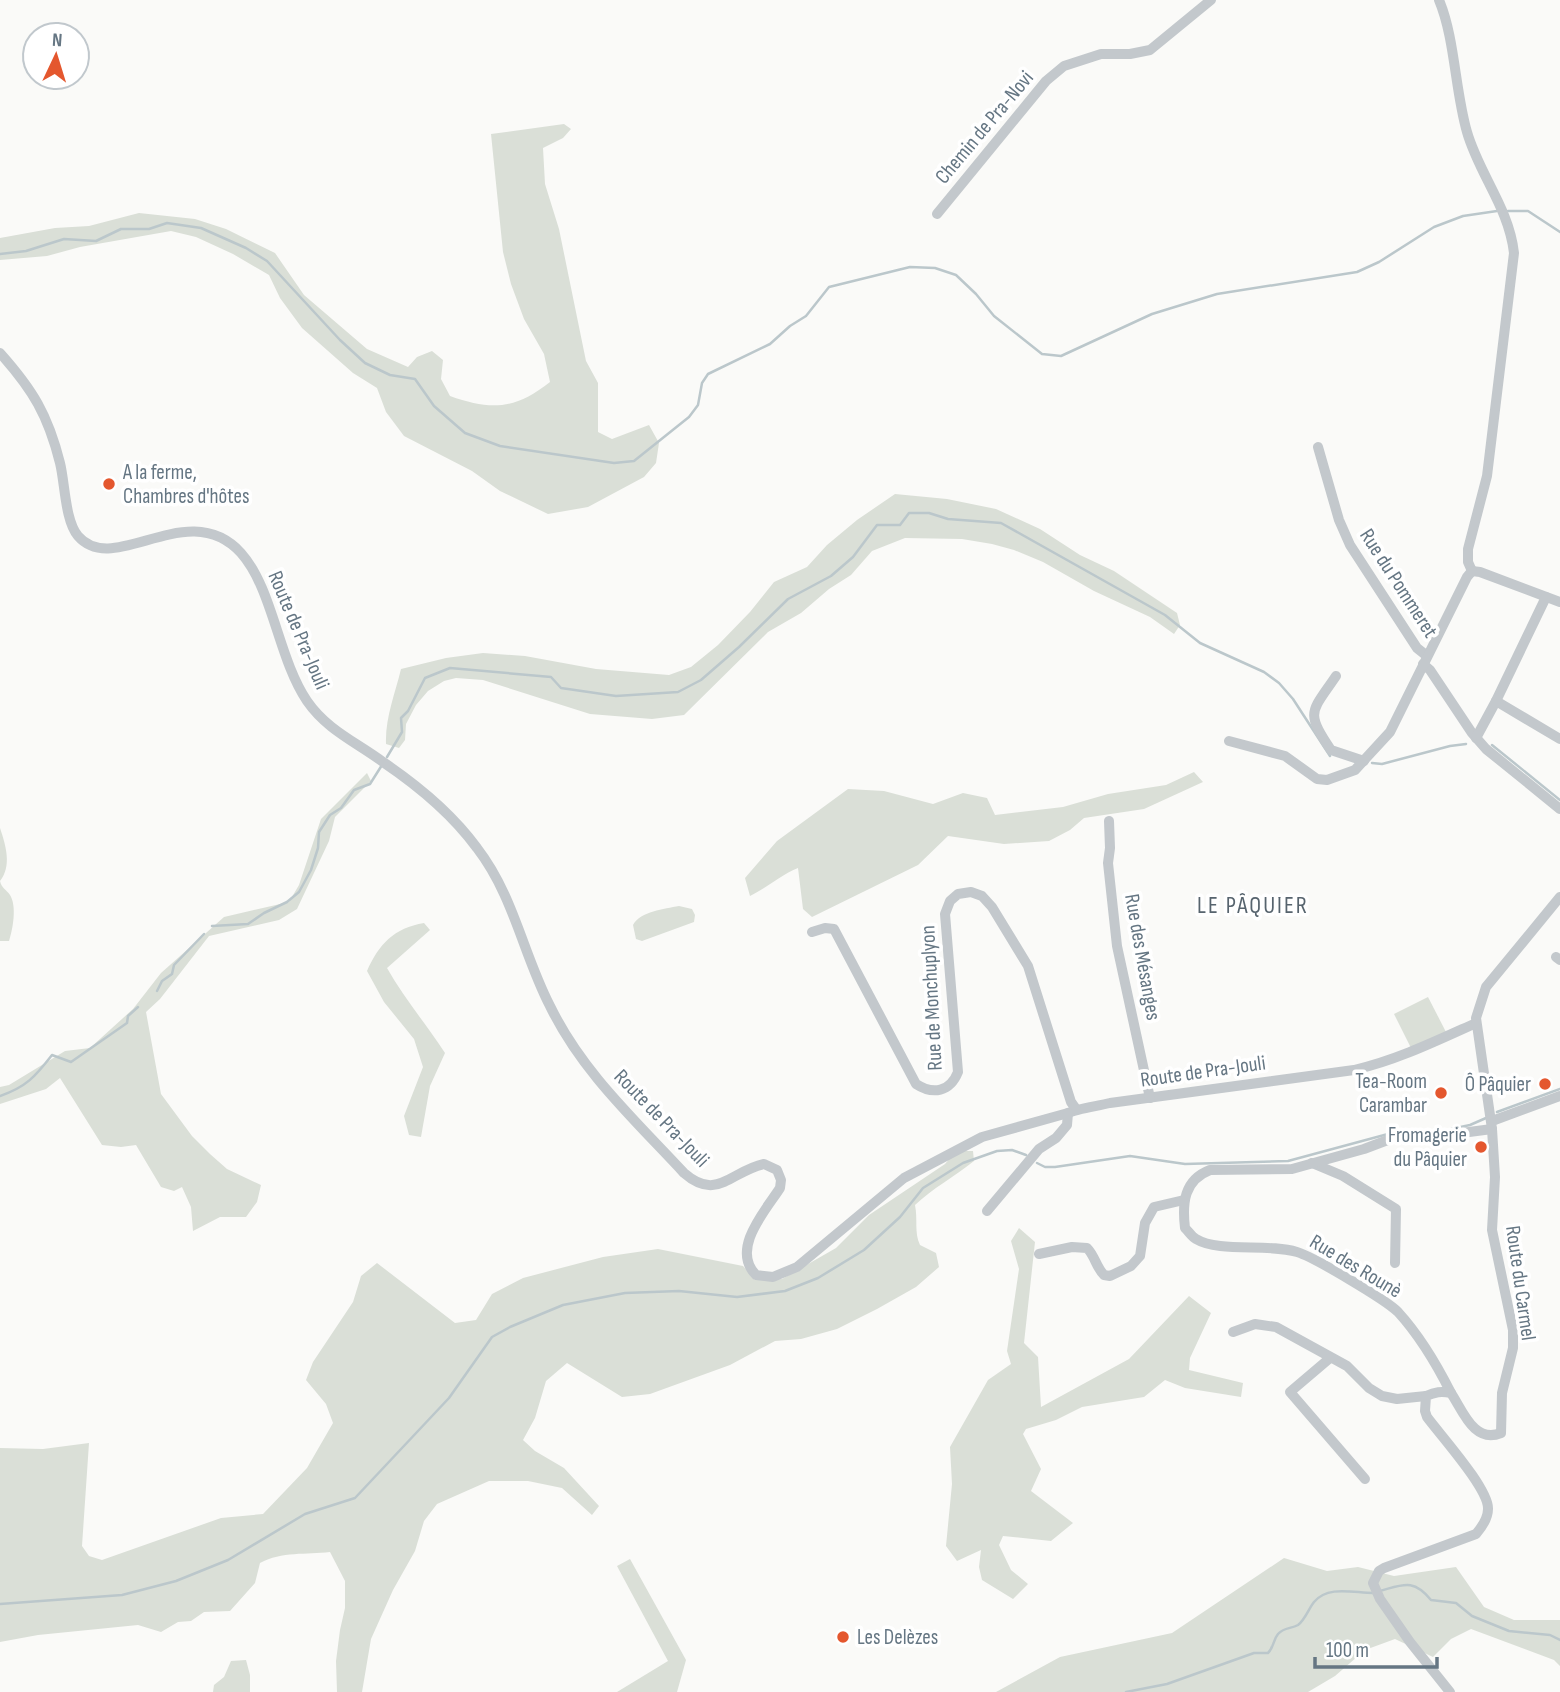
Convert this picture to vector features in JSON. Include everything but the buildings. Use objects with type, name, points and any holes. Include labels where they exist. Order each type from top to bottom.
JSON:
[{"type":"street","name":"Chemin de Pra-Novi","points":[[937,214],[1046,81],[1064,66],[1101,54],[1130,54],[1150,50],[1211,0]]},
{"type":"street","points":[[1440,0],[1466,131],[1503,211],[1512,240],[1513,271],[1487,476],[1468,549],[1468,562],[1472,571]]},
{"type":"street","name":"Route de Pra-Jouli","points":[[0,353],[23,378],[46,415],[61,465],[74,532],[89,545],[102,549],[117,548],[174,532],[193,531],[219,537],[240,552],[258,580],[287,659],[307,701],[340,735],[383,761],[422,793],[477,847],[504,891],[548,1003],[573,1047],[604,1088],[684,1173],[698,1183],[708,1187],[716,1185],[759,1165],[771,1166],[777,1170],[781,1180],[780,1188],[758,1222],[748,1244],[751,1268],[756,1275],[773,1277],[797,1267],[904,1178],[982,1137],[1110,1103],[1367,1067],[1412,1052],[1476,1023]]},
{"type":"street","name":"Rue du Pommeret","points":[[1318,447],[1339,520],[1350,545],[1430,670],[1476,738],[1500,762],[1560,809]]},
{"type":"street","points":[[1472,571],[1560,603]]},
{"type":"street","points":[[1229,741],[1285,756],[1317,779],[1336,778],[1355,770],[1390,732],[1467,576],[1472,571]]},
{"type":"street","points":[[1476,738],[1546,597]]},
{"type":"street","points":[[1336,676],[1314,708],[1312,718],[1331,750],[1364,761]]},
{"type":"street","points":[[1496,701],[1560,739]]},
{"type":"street","name":"Rue des Mésanges","points":[[1109,821],[1111,848],[1108,863],[1117,946],[1150,1098]]},
{"type":"street","name":"Rue de Monchuplyon","points":[[812,932],[825,928],[834,929],[916,1084],[926,1091],[936,1091],[954,1081],[958,1072],[945,914],[950,901],[958,894],[971,892],[982,896],[992,907],[1028,966],[1072,1111]]},
{"type":"street","points":[[1492,1125],[1476,1023],[1478,1011],[1486,987],[1560,897]]},
{"type":"street","points":[[1039,1254],[1072,1247],[1087,1248],[1093,1254],[1098,1269],[1104,1275],[1110,1276],[1131,1266],[1140,1256],[1145,1223],[1154,1207],[1184,1200],[1190,1183],[1198,1175],[1210,1170],[1292,1169],[1394,1138],[1431,1137],[1492,1125],[1560,1096]]},
{"type":"street","points":[[987,1211],[1039,1149],[1056,1138],[1067,1125],[1072,1111]]},
{"type":"street","name":"Route du Carmel","points":[[1451,1393],[1479,1433],[1487,1436],[1501,1433],[1502,1393],[1513,1348],[1513,1330],[1492,1230],[1495,1177],[1492,1125]]},
{"type":"street","points":[[1312,1163],[1343,1176],[1396,1209],[1395,1263]]},
{"type":"street","name":"Rue des Rounè","points":[[1184,1200],[1185,1228],[1197,1240],[1297,1252],[1324,1265],[1396,1311],[1438,1368],[1451,1393]]},
{"type":"street","points":[[1233,1332],[1255,1324],[1276,1327],[1347,1366],[1369,1388],[1382,1396],[1397,1399],[1426,1396],[1442,1391],[1451,1393]]},
{"type":"street","points":[[1330,1358],[1290,1392],[1365,1479]]},
{"type":"street","points":[[1426,1396],[1427,1417],[1485,1492],[1487,1515],[1483,1526],[1470,1537],[1379,1571],[1374,1577],[1373,1587],[1410,1642],[1450,1692]]},
{"type":"shaded area","points":[[564,124],[571,129],[563,138],[543,148],[545,184],[559,229],[586,361],[598,383],[598,432],[612,439],[649,425],[659,443],[656,463],[644,477],[588,507],[548,514],[500,491],[472,471],[404,436],[386,412],[377,388],[353,373],[302,328],[280,298],[269,275],[196,237],[171,231],[80,247],[47,256],[0,260],[0,238],[55,228],[89,226],[139,213],[195,219],[226,229],[275,253],[304,295],[367,349],[408,367],[417,357],[432,351],[443,360],[441,379],[450,396],[479,404],[503,405],[526,398],[550,382],[544,354],[524,319],[503,252],[491,134]]},
{"type":"shaded area","points":[[895,494],[947,499],[996,509],[1040,529],[1080,555],[1114,571],[1177,613],[1180,625],[1174,634],[1150,617],[1014,550],[962,539],[905,538],[872,551],[851,575],[829,589],[801,613],[768,632],[684,715],[652,719],[590,714],[483,680],[456,678],[444,681],[428,691],[416,705],[406,724],[405,740],[399,748],[386,744],[389,715],[401,669],[446,658],[483,653],[525,656],[596,669],[669,675],[691,667],[718,645],[774,582],[807,567],[827,545],[857,520]]},
{"type":"shaded area","points":[[1194,772],[1203,782],[1144,809],[1084,818],[1070,830],[1049,841],[1004,844],[948,836],[918,865],[812,917],[803,909],[798,868],[750,896],[745,878],[777,841],[848,789],[884,791],[933,804],[963,793],[987,798],[995,815],[1063,807],[1108,794],[1166,785]]},
{"type":"shaded area","points":[[367,773],[371,781],[335,817],[329,841],[297,909],[279,920],[209,936],[160,999],[146,1012],[161,1094],[192,1136],[210,1154],[227,1169],[261,1185],[257,1202],[246,1217],[220,1217],[193,1231],[191,1207],[182,1187],[174,1191],[161,1187],[136,1145],[102,1145],[60,1078],[46,1089],[0,1104],[0,1087],[9,1085],[65,1051],[90,1048],[133,1009],[161,973],[224,917],[289,902],[299,885],[321,819]]},
{"type":"shaded area","points":[[0,828],[7,862],[0,881]]},
{"type":"shaded area","points":[[0,881],[10,895],[14,911],[9,941],[0,941]]},
{"type":"shaded area","points":[[679,906],[692,909],[694,922],[642,941],[636,939],[633,925],[637,920],[653,911]]},
{"type":"shaded area","points":[[424,923],[430,930],[387,968],[445,1053],[430,1086],[421,1137],[409,1135],[404,1116],[423,1067],[414,1039],[384,1002],[367,971],[382,945],[396,933]]},
{"type":"shaded area","points":[[1428,997],[1446,1032],[1412,1050],[1394,1014]]},
{"type":"shaded area","points":[[956,1151],[973,1151],[974,1161],[915,1205],[920,1245],[936,1253],[939,1267],[916,1287],[877,1309],[837,1329],[801,1339],[775,1341],[730,1365],[650,1394],[622,1397],[567,1363],[546,1381],[535,1418],[523,1440],[535,1451],[564,1468],[599,1506],[592,1515],[562,1488],[528,1481],[489,1481],[437,1504],[424,1521],[415,1551],[393,1590],[371,1639],[362,1692],[337,1692],[336,1661],[345,1608],[345,1581],[330,1552],[268,1559],[260,1563],[255,1583],[230,1611],[204,1612],[191,1621],[178,1622],[161,1632],[138,1625],[38,1635],[0,1642],[0,1448],[43,1449],[89,1443],[82,1546],[89,1556],[102,1560],[221,1518],[263,1514],[307,1468],[333,1423],[326,1404],[306,1380],[313,1362],[353,1302],[361,1276],[377,1263],[455,1323],[476,1320],[492,1294],[523,1278],[603,1257],[658,1249],[743,1266],[755,1280],[782,1279],[836,1248],[869,1215],[945,1164]]},
{"type":"shaded area","points":[[1019,1228],[1035,1242],[1024,1343],[1038,1357],[1041,1407],[1129,1359],[1189,1296],[1211,1313],[1190,1358],[1189,1370],[1243,1383],[1241,1397],[1185,1388],[1165,1380],[1144,1397],[1082,1407],[1056,1420],[1026,1429],[1023,1434],[1041,1469],[1031,1491],[1073,1523],[1051,1541],[1003,1536],[999,1545],[1011,1570],[1028,1584],[1013,1599],[982,1580],[979,1567],[981,1550],[957,1561],[946,1546],[952,1484],[950,1447],[988,1380],[1011,1364],[1007,1351],[1019,1269],[1011,1241]]},
{"type":"shaded area","points":[[1284,1558],[1327,1571],[1358,1567],[1394,1576],[1456,1567],[1484,1607],[1514,1620],[1560,1620],[1560,1666],[1554,1660],[1471,1629],[1451,1639],[1433,1657],[1395,1639],[1365,1650],[1335,1676],[1308,1692],[996,1692],[1060,1657],[1172,1633]]},
{"type":"shaded area","points":[[630,1559],[686,1660],[677,1692],[617,1692],[668,1661],[617,1566]]},
{"type":"shaded area","points":[[246,1660],[250,1675],[250,1692],[213,1692],[214,1685],[224,1677],[231,1661]]},
{"type":"waterway","points":[[0,254],[26,251],[64,239],[96,241],[121,229],[149,229],[167,223],[201,228],[246,248],[267,261],[365,363],[390,375],[415,379],[434,406],[465,433],[500,446],[614,463],[634,461],[689,417],[698,405],[702,383],[708,374],[770,344],[806,316],[829,287],[910,267],[935,268],[956,275],[994,316],[1042,354],[1061,356],[1152,314],[1217,294],[1357,272],[1379,262],[1434,227],[1463,216],[1497,211]]},
{"type":"waterway","points":[[1508,211],[1528,211],[1560,232]]},
{"type":"waterway","points":[[387,757],[402,732],[401,718],[408,711],[425,678],[450,668],[551,677],[561,688],[616,696],[678,692],[701,680],[788,599],[831,576],[853,557],[877,525],[900,525],[909,513],[929,513],[948,519],[1001,523],[1165,615],[1200,643],[1264,672],[1279,683],[1293,699],[1330,756]]},
{"type":"waterway","points":[[1372,763],[1382,764],[1466,744]]},
{"type":"waterway","points":[[1492,745],[1560,800]]},
{"type":"waterway","points":[[212,926],[248,924],[299,892],[311,870],[318,848],[319,832],[330,815],[341,808],[354,790],[370,784],[382,765]]},
{"type":"waterway","points":[[157,991],[162,981],[172,974],[174,965],[204,934]]},
{"type":"waterway","points":[[0,1096],[29,1080],[52,1055],[71,1062],[127,1023],[128,1016],[138,1007]]},
{"type":"waterway","points":[[1497,1112],[1560,1089]]},
{"type":"waterway","points":[[1451,1129],[1486,1118]]},
{"type":"waterway","points":[[1037,1163],[1045,1167],[1055,1167],[1130,1156],[1185,1164],[1288,1161],[1388,1134]]},
{"type":"waterway","points":[[0,1604],[122,1595],[176,1581],[228,1560],[305,1514],[355,1498],[449,1398],[492,1337],[510,1327],[563,1305],[625,1293],[679,1291],[737,1297],[785,1291],[818,1278],[864,1250],[900,1217],[923,1188],[963,1163],[997,1151],[1012,1150],[1026,1155]]},
{"type":"waterway","points":[[1379,1591],[1401,1585],[1413,1586],[1419,1588],[1431,1600],[1456,1603],[1472,1616],[1509,1631],[1550,1635],[1560,1640]]},
{"type":"waterway","points":[[1126,1692],[1167,1684],[1254,1653],[1268,1653],[1278,1634],[1298,1625],[1314,1602],[1326,1593],[1373,1593]]},
{"type":"place","name":"A la ferme, Chambres d'hôtes","points":[[109,484]]},
{"type":"place","name":"Ô Pâquier","points":[[1545,1084]]},
{"type":"place","name":"Tea-Room Carambar","points":[[1441,1093]]},
{"type":"place","name":"Fromagerie du Pâquier","points":[[1481,1147]]},
{"type":"place","name":"Les Delèzes","points":[[843,1637]]},
{"type":"district","name":"LE PÂQUIER","points":[[1253,905]]}]
